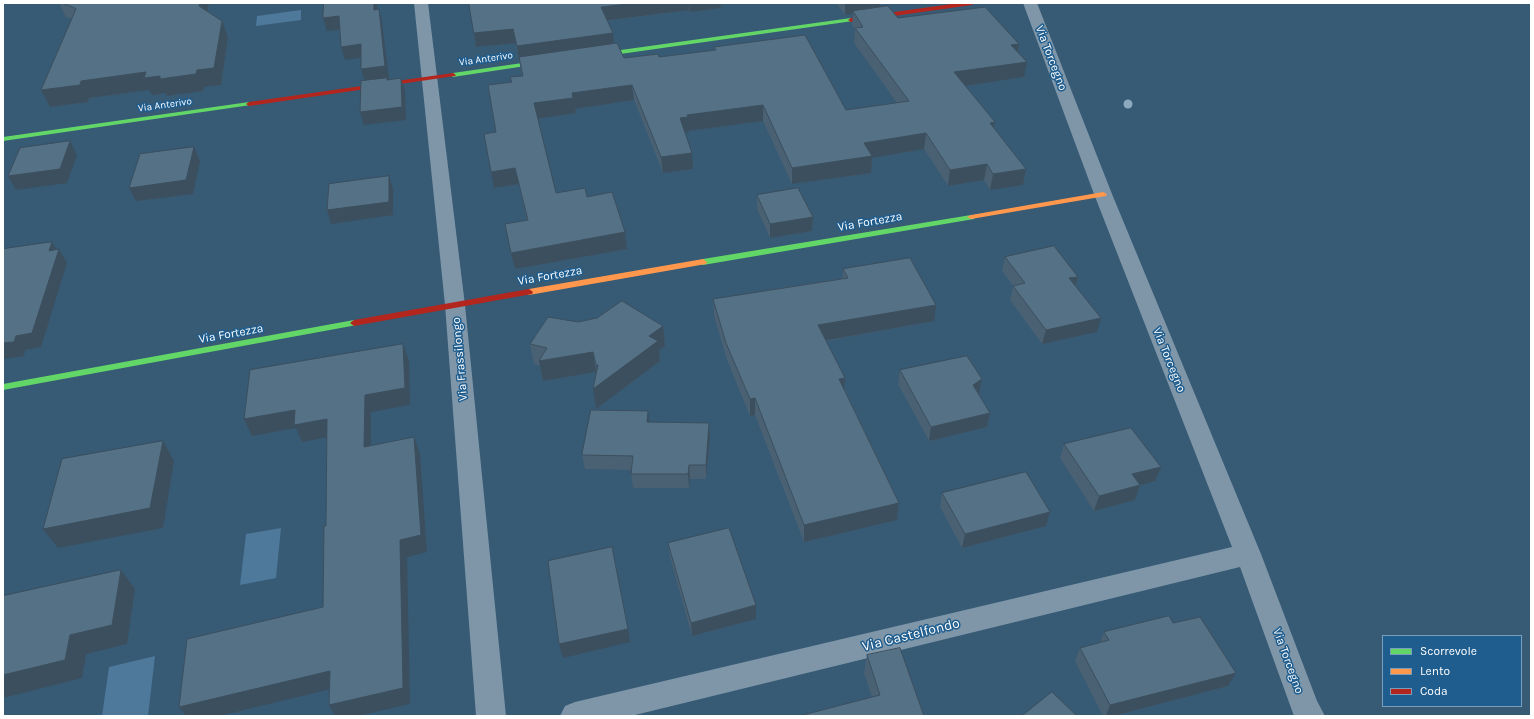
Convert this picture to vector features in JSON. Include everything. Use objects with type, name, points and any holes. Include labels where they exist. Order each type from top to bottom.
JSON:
[{"type":"street","name":"Via Frassilongo","points":[[421,3],[455,305],[491,716]]},
{"type":"street","points":[[579,57],[972,3]]},
{"type":"street","name":"Via Torcegno","points":[[1030,3],[1103,194],[1248,554],[1305,707],[1310,716]]},
{"type":"street","name":"Via Anterivo","points":[[3,139],[563,60]]},
{"type":"street","name":"Via Fortezza","points":[[3,387],[455,305],[1103,194]]},
{"type":"street","name":"Via Castelfondo","points":[[575,716],[1248,554]]},
{"type":"water","points":[[301,10],[301,20],[256,26],[257,16]]},
{"type":"water","points":[[281,528],[276,578],[240,585],[246,534]]},
{"type":"water","points":[[155,656],[148,716],[102,716],[109,667]]},
{"type":"building","points":[[63,3],[200,3],[199,6],[222,21],[214,68],[197,70],[196,74],[160,79],[160,76],[144,78],[146,72],[81,81],[80,85],[41,90],[76,9]]},
{"type":"building","points":[[324,3],[374,3],[374,10],[379,9],[385,66],[361,69],[361,44],[341,47],[339,16],[323,18]]},
{"type":"building","points":[[469,3],[637,3],[601,7],[613,33],[517,46],[513,29],[474,33]]},
{"type":"building","points":[[888,6],[898,18],[985,7],[1019,44],[1011,45],[1027,62],[954,72],[995,122],[990,123],[1026,169],[993,174],[987,164],[950,170],[926,133],[864,143],[872,156],[792,168],[763,105],[687,115],[688,117],[680,118],[692,153],[661,157],[632,85],[572,93],[573,98],[534,103],[556,193],[585,188],[587,197],[612,192],[625,232],[511,253],[505,224],[528,220],[515,168],[491,172],[484,134],[496,132],[488,85],[512,82],[510,77],[523,76],[519,57],[617,43],[624,58],[658,54],[659,57],[716,50],[714,47],[805,35],[846,110],[909,101],[855,28],[863,27],[853,11]]},
{"type":"building","points":[[387,78],[387,80],[401,78],[402,107],[360,112],[361,81]]},
{"type":"building","points":[[70,141],[60,169],[8,176],[20,148]]},
{"type":"building","points":[[194,147],[186,180],[129,188],[140,154]]},
{"type":"building","points":[[389,176],[389,202],[327,210],[329,184]]},
{"type":"building","points":[[798,188],[813,217],[770,224],[757,195]]},
{"type":"building","points":[[52,242],[49,251],[59,249],[32,333],[16,336],[14,342],[3,343],[3,249]]},
{"type":"building","points":[[1054,246],[1078,277],[1069,278],[1101,318],[1046,330],[1013,286],[1025,283],[1005,257]]},
{"type":"building","points":[[910,258],[936,305],[818,325],[845,378],[839,379],[899,503],[804,525],[755,398],[750,399],[726,343],[713,299],[848,278],[843,269]]},
{"type":"building","points":[[622,301],[663,326],[649,336],[658,341],[593,389],[598,365],[596,365],[593,352],[539,361],[547,348],[530,344],[548,317],[578,322],[597,318]]},
{"type":"building","points":[[403,344],[405,388],[365,395],[364,447],[414,437],[421,535],[400,540],[403,688],[329,705],[330,671],[179,707],[187,639],[323,607],[324,526],[326,526],[327,419],[294,425],[295,410],[244,419],[250,370]]},
{"type":"building","points":[[967,356],[982,379],[973,385],[990,413],[931,427],[900,370]]},
{"type":"building","points":[[591,410],[648,411],[647,422],[709,423],[706,465],[689,465],[688,474],[631,474],[633,456],[582,455]]},
{"type":"building","points":[[1131,428],[1161,467],[1132,474],[1140,485],[1099,496],[1064,444]]},
{"type":"building","points":[[163,441],[150,508],[43,529],[62,459]]},
{"type":"building","points":[[1026,472],[1050,512],[965,534],[942,493]]},
{"type":"building","points":[[729,528],[756,605],[691,623],[668,543]]},
{"type":"building","points":[[612,547],[628,629],[559,644],[548,561]]},
{"type":"building","points":[[121,570],[112,625],[70,635],[65,660],[3,675],[3,596]]},
{"type":"building","points":[[1169,616],[1173,623],[1200,617],[1236,673],[1110,705],[1080,648],[1109,640],[1104,632]]},
{"type":"building","points":[[900,648],[924,716],[799,716],[880,695],[867,655]]},
{"type":"building","points":[[1052,692],[1077,716],[1022,716]]},
{"type":"traffic: fast","points":[[592,56],[851,20]]},
{"type":"traffic: fast","points":[[453,75],[550,61]]},
{"type":"traffic: fast","points":[[3,139],[249,104]]},
{"type":"traffic: fast","points":[[703,262],[971,217]]},
{"type":"traffic: fast","points":[[3,387],[354,323]]},
{"type":"traffic: slow","points":[[971,217],[1103,194]]},
{"type":"traffic: slow","points":[[529,292],[703,262]]},
{"type":"traffic: jam","points":[[851,20],[972,3]]},
{"type":"traffic: jam","points":[[249,104],[453,75]]},
{"type":"traffic: jam","points":[[354,323],[529,292]]}]
